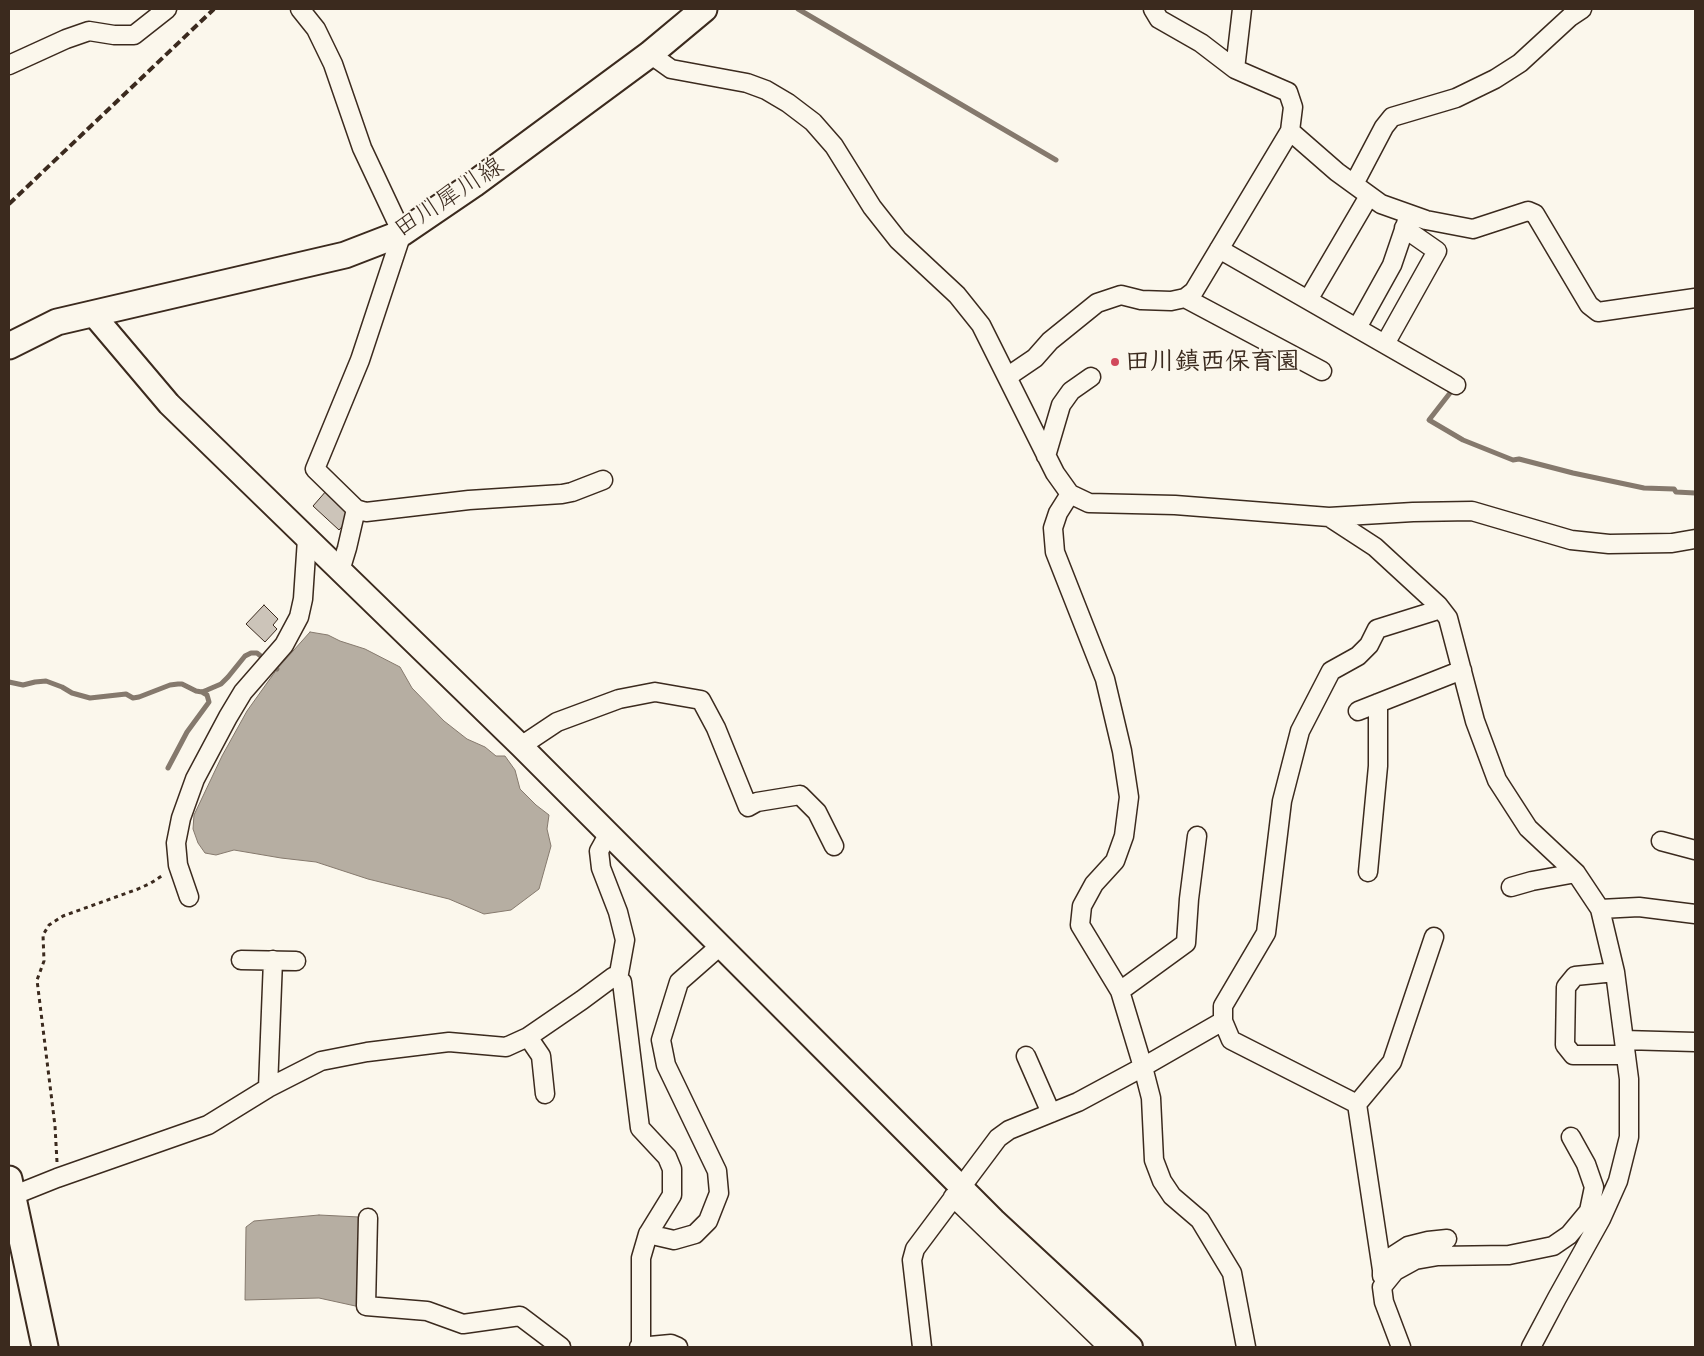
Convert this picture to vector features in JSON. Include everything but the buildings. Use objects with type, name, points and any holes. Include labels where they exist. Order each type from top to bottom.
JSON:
[{"type":"main road","name":"田川犀川線","points":[[9,346],[57,322],[345,255],[402,233],[474,184],[650,54],[704,9]]},
{"type":"main road","points":[[11,1188],[45,1347]]},
{"type":"street","points":[[9,65],[66,39],[89,31],[114,35],[134,35],[167,9]]},
{"type":"street","points":[[300,9],[316,29],[333,64],[362,148],[402,233],[360,360],[315,469],[356,509],[366,512],[461,501],[562,494],[603,480]]},
{"type":"street","points":[[1007,377],[1035,358],[1050,341],[1097,304],[1120,295],[1141,300],[1171,301],[1185,298],[1194,291],[1290,131],[1293,107],[1288,92],[1235,69],[1201,43],[1159,19],[1153,9]]},
{"type":"street","points":[[1235,69],[1242,9]]},
{"type":"street","points":[[1354,184],[1384,126],[1392,117],[1456,98],[1495,80],[1520,63],[1570,17],[1582,9]]},
{"type":"street","points":[[650,54],[671,69],[747,83],[766,90],[788,103],[813,122],[834,146],[872,207],[898,240],[957,295],[981,325],[1055,473],[1070,494],[1089,503],[1175,505],[1329,517],[1472,511],[1571,540],[1609,544],[1672,543],[1695,539]]},
{"type":"street","points":[[1290,131],[1337,172],[1407,221],[1438,251],[1385,344]]},
{"type":"street","points":[[1308,300],[1369,196]]},
{"type":"street","points":[[1407,221],[1426,220],[1473,229],[1528,211],[1535,214],[1588,305],[1598,312],[1695,298]]},
{"type":"street","points":[[1358,328],[1392,265],[1407,221]]},
{"type":"street","points":[[1219,249],[1456,385]]},
{"type":"street","points":[[1185,298],[1322,371]]},
{"type":"street","points":[[92,313],[169,404],[608,833],[1108,1347]]},
{"type":"street","points":[[1046,456],[1061,405],[1071,391],[1092,377]]},
{"type":"street","points":[[1070,494],[1058,513],[1052,528],[1055,552],[1105,679],[1122,751],[1129,797],[1124,836],[1115,861],[1094,884],[1082,906],[1080,925],[1120,991],[1151,1098],[1154,1160],[1162,1181],[1172,1196],[1200,1220],[1232,1273],[1246,1347]]},
{"type":"street","points":[[340,571],[356,509]]},
{"type":"street","points":[[1329,517],[1375,547],[1441,609],[1448,618],[1475,721],[1497,780],[1528,828],[1576,873],[1600,909],[1615,972],[1625,1047],[1629,1079],[1629,1137],[1618,1181],[1601,1219],[1531,1347]]},
{"type":"street","points":[[188,897],[178,865],[176,842],[181,818],[195,779],[243,692],[284,645],[299,617],[303,599],[307,539]]},
{"type":"street","points":[[1357,1104],[1231,1040],[1223,1021],[1223,1006],[1266,933],[1282,801],[1300,731],[1331,671],[1358,656],[1369,645],[1377,629],[1441,609]]},
{"type":"street","points":[[1358,711],[1462,670]]},
{"type":"street","points":[[521,746],[557,722],[619,699],[655,692],[702,700],[716,728],[748,808],[757,802],[800,795],[817,812],[834,846]]},
{"type":"street","points":[[1368,872],[1378,766],[1378,703]]},
{"type":"street","points":[[608,833],[599,851],[601,868],[618,912],[625,940],[618,979]]},
{"type":"street","points":[[1120,991],[1186,943],[1189,899],[1197,836]]},
{"type":"street","points":[[1661,842],[1695,850]]},
{"type":"street","points":[[1511,887],[1576,873]]},
{"type":"street","points":[[1600,909],[1639,907],[1695,914]]},
{"type":"street","points":[[1401,1347],[1384,1302],[1357,1104],[1392,1062],[1434,937]]},
{"type":"street","points":[[648,1234],[674,1240],[695,1234],[708,1221],[719,1192],[717,1171],[666,1065],[662,1040],[679,982],[720,946]]},
{"type":"street","points":[[241,960],[296,961]]},
{"type":"street","points":[[268,1088],[273,960]]},
{"type":"street","points":[[1615,972],[1576,976],[1566,987],[1565,1045],[1573,1055],[1625,1047],[1695,1042]]},
{"type":"street","points":[[11,1188],[57,1178],[208,1125],[268,1088],[321,1061],[367,1052],[449,1042],[506,1048],[528,1037],[613,977],[622,982],[640,1128],[667,1157],[672,1169],[672,1195],[648,1234],[641,1258],[640,1347],[671,1344],[678,1347]]},
{"type":"street","points":[[922,1347],[912,1260],[915,1249],[998,1138],[1009,1130],[1078,1102],[1143,1068],[1223,1021]]},
{"type":"street","points":[[528,1037],[541,1056],[545,1094]]},
{"type":"street","points":[[1026,1056],[1052,1113]]},
{"type":"street","points":[[1552,1246],[1569,1235],[1589,1211],[1594,1187],[1586,1164],[1571,1137]]},
{"type":"street","points":[[957,1191],[994,1220],[1131,1347]]},
{"type":"street","points":[[368,1218],[366,1306],[427,1311],[463,1324],[520,1316],[561,1347]]},
{"type":"street","points":[[1382,1278],[1391,1257],[1408,1246],[1447,1239]]},
{"type":"street","points":[[1382,1278],[1415,1260],[1438,1256],[1508,1254],[1552,1246],[1586,1246]]},
{"type":"path","points":[[57,1178],[55,1126],[37,980],[44,960],[43,935],[49,925],[63,916],[151,884],[178,865]]},
{"type":"shaded area","points":[[310,632],[328,635],[365,649],[400,667],[412,688],[444,721],[467,739],[485,747],[496,756],[505,756],[515,770],[520,789],[549,815],[547,829],[551,846],[539,889],[511,910],[484,914],[449,899],[368,879],[316,862],[234,850],[216,855],[205,853],[198,843],[193,829],[194,815],[222,756],[247,711],[277,669]]},
{"type":"shaded area","points":[[319,1215],[359,1217],[360,1307],[319,1298],[245,1300],[246,1227],[254,1221]]},
{"type":"waterway","points":[[798,9],[1056,160]]},
{"type":"waterway","points":[[1450,393],[1429,420],[1463,440],[1513,460],[1519,459],[1644,488],[1674,489],[1676,492],[1695,493]]},
{"type":"waterway","points":[[9,682],[23,685],[46,681],[72,693],[90,698],[126,694],[133,698],[178,684],[202,692],[221,684],[245,656],[251,653],[257,653],[277,669]]},
{"type":"waterway","points":[[168,768],[187,732],[209,702],[207,695],[202,692]]},
{"type":"railway","points":[[9,204],[214,9]]},
{"type":"place","name":"田川鎮西保育園","points":[[1115,362]]}]
